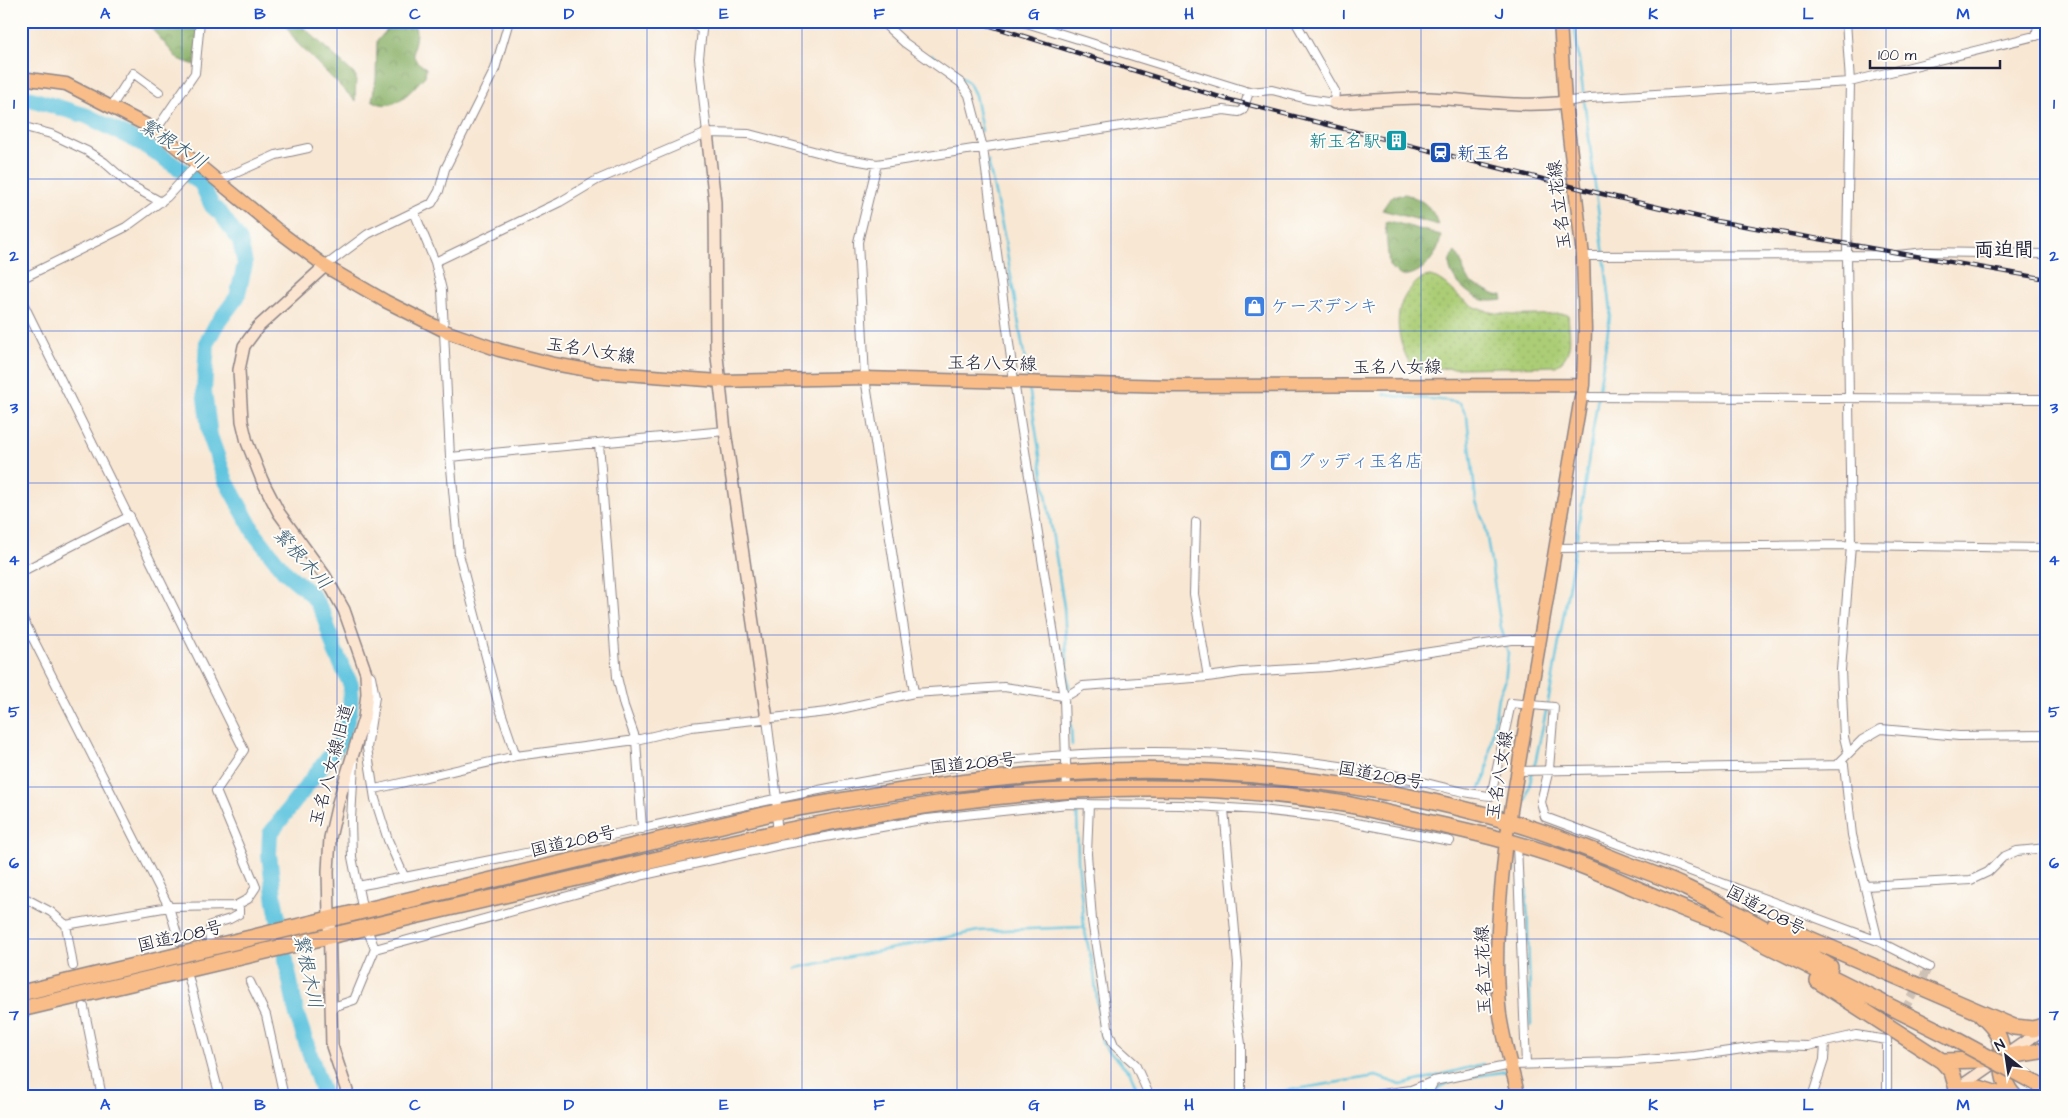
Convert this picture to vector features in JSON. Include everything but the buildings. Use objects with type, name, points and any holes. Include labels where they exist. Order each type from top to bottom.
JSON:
[{"type":"highway","name":"国道208号","points":[[21,993],[330,919],[776,805],[1066,773],[1166,771],[1268,776],[1384,792],[1510,821],[1583,846],[1685,888],[1785,939],[1901,1012]]},
{"type":"highway","name":"国道208号","points":[[21,1009],[324,938],[972,797],[1067,796],[1166,787],[1268,794],[1334,802],[1511,841],[1582,866],[1694,914],[1725,924],[1949,1036],[2047,1089]]},
{"type":"highway","points":[[1685,888],[1718,898],[2014,1027],[2033,1030],[2047,1026]]},
{"type":"highway","points":[[1694,914],[1828,987],[1942,1061],[1952,1072],[1951,1093],[1979,1088],[2007,1097]]},
{"type":"highway","points":[[1977,1011],[1994,1027],[2000,1040],[2005,1082],[2015,1097]]},
{"type":"highway","points":[[1942,1061],[1959,1062],[2047,1050]]},
{"type":"main road","name":"玉名立花線","points":[[1560,21],[1565,102],[1583,256],[1586,393]]},
{"type":"main road","name":"玉名八女線","points":[[21,78],[66,84],[156,130],[195,166],[220,180],[281,233],[325,266],[385,302],[444,331],[499,350],[599,372],[720,381],[865,378],[1171,386],[1586,393],[1555,548],[1510,821],[1511,841]]},
{"type":"main road","name":"玉名立花線","points":[[1511,841],[1497,960],[1500,1015],[1510,1065],[1519,1097]]},
{"type":"street","points":[[156,130],[195,73],[200,21]]},
{"type":"street","points":[[325,266],[368,234],[432,203],[439,191],[445,169],[495,69],[509,21]]},
{"type":"street","points":[[691,21],[701,30]]},
{"type":"street","points":[[375,949],[778,838],[767,719],[725,431],[716,347],[715,202],[699,58],[703,21]]},
{"type":"street","points":[[882,21],[905,43],[961,83],[969,95],[983,148],[1014,381],[1039,527],[1063,696],[1067,796],[1089,804],[1181,805],[1261,810],[1330,818],[1450,842]]},
{"type":"street","points":[[1020,21],[1249,92],[1272,90],[1307,99],[1334,103],[1429,98],[1513,104],[1546,104],[1590,98],[1850,82],[2047,33]]},
{"type":"street","points":[[1295,21],[1335,91],[1334,103]]},
{"type":"street","points":[[1846,21],[1850,82],[1847,254],[1851,545],[1841,670],[1844,737],[1848,753]]},
{"type":"street","points":[[2036,36],[2039,21]]},
{"type":"street","points":[[111,107],[133,73],[159,92]]},
{"type":"street","points":[[435,262],[560,202],[597,180],[707,133],[749,134],[836,157],[848,157],[877,164],[929,154],[983,148],[1224,110],[1239,112],[1243,110],[1249,92]]},
{"type":"street","points":[[21,126],[51,134],[87,151],[104,162],[130,185],[164,200]]},
{"type":"street","points":[[220,180],[276,155],[308,148]]},
{"type":"street","points":[[877,164],[858,242],[865,378],[914,693]]},
{"type":"street","points":[[21,279],[126,227],[164,200],[195,166]]},
{"type":"street","points":[[414,212],[435,262],[442,290],[450,457],[459,554],[499,706],[516,756]]},
{"type":"street","points":[[1583,256],[1897,255],[1926,252],[2047,254]]},
{"type":"street","name":"玉名八女線旧道","points":[[325,266],[258,327],[244,346],[239,370],[242,421],[247,442],[279,513],[325,576],[344,610],[366,673],[367,694],[364,718],[338,803],[330,838],[328,871],[330,919],[324,938],[332,1046],[349,1097]]},
{"type":"street","points":[[21,299],[130,516],[244,750],[216,791],[256,887],[248,899],[236,906],[169,907],[66,925]]},
{"type":"street","points":[[1586,393],[1606,397],[2047,399]]},
{"type":"street","points":[[450,457],[725,431]]},
{"type":"street","points":[[599,443],[617,678],[624,706],[636,740],[642,828]]},
{"type":"street","points":[[21,572],[130,516]]},
{"type":"street","points":[[1196,522],[1194,594],[1208,677]]},
{"type":"street","points":[[1555,548],[1851,545],[2047,548]]},
{"type":"street","points":[[21,615],[169,907],[179,941]]},
{"type":"street","points":[[375,790],[516,756],[636,740],[691,727],[827,712],[914,693],[1004,687],[1063,696],[1083,686],[1208,677],[1242,672],[1328,667],[1512,640],[1541,640]]},
{"type":"street","points":[[366,673],[371,676],[375,697],[367,748],[375,799],[388,840],[404,876]]},
{"type":"street","points":[[358,886],[642,828],[776,805],[943,767],[1066,756],[1154,752],[1262,756],[1388,774],[1465,794],[1492,796],[1511,703],[1554,707],[1548,769],[1541,802],[1545,817],[1878,941],[1929,967]]},
{"type":"street","points":[[1839,764],[1862,740],[1881,729],[1959,736],[2047,736]]},
{"type":"street","points":[[355,750],[351,820],[352,857],[361,902]]},
{"type":"street","points":[[1518,771],[1844,765],[1852,835],[1878,941]]},
{"type":"street","points":[[1089,804],[1087,854],[1092,920],[1109,1033],[1114,1045],[1136,1064],[1150,1097]]},
{"type":"street","points":[[1224,809],[1238,965],[1236,1010],[1241,1044],[1241,1097]]},
{"type":"street","points":[[1511,841],[1526,1064]]},
{"type":"street","points":[[1865,886],[1971,880],[1988,872],[2004,857],[2017,851],[2047,848]]},
{"type":"street","points":[[21,896],[51,912],[66,925],[74,966]]},
{"type":"street","points":[[211,948],[208,933],[211,925],[239,914],[239,908],[236,906]]},
{"type":"street","points":[[330,1008],[354,1000],[375,949],[369,934]]},
{"type":"street","points":[[189,979],[220,1097]]},
{"type":"street","points":[[250,982],[266,1015],[284,1097]]},
{"type":"street","points":[[84,1007],[102,1097]]},
{"type":"street","points":[[1951,1093],[2047,1026]]},
{"type":"street","points":[[1359,1097],[1411,1090],[1434,1082],[1510,1065],[1620,1062],[1695,1056],[1770,1045],[1796,1047],[1856,1035],[1887,1040],[1887,1097]]},
{"type":"street","points":[[1812,1097],[1824,1060],[1825,1042]]},
{"type":"street","points":[[1426,1097],[1434,1082]]},
{"type":"green space","points":[[145,21],[200,21],[195,65],[178,59]]},
{"type":"green space","points":[[283,21],[297,21],[356,76],[355,101],[296,42]]},
{"type":"green space","points":[[395,21],[414,21],[416,33],[413,52],[416,60],[426,68],[425,76],[402,99],[388,105],[380,104],[372,100],[376,79],[377,41]]},
{"type":"green space","points":[[1405,194],[1422,201],[1433,213],[1438,225],[1382,210],[1391,197]]},
{"type":"green space","points":[[1389,221],[1441,235],[1440,243],[1433,257],[1416,272],[1401,276],[1389,266],[1385,222]]},
{"type":"green space","points":[[1455,252],[1470,282],[1495,295],[1502,295],[1503,300],[1489,301],[1480,299],[1461,286],[1451,272],[1449,265]]},
{"type":"green space","points":[[1430,276],[1442,281],[1465,302],[1482,310],[1519,315],[1568,314],[1570,343],[1566,355],[1556,366],[1413,369],[1403,350],[1398,328],[1398,317],[1404,297],[1417,282]]},
{"type":"waterway","points":[[1534,768],[1552,683],[1575,549],[1611,310],[1574,21]]},
{"type":"waterway","points":[[932,55],[969,83],[975,95],[982,131]]},
{"type":"waterway","name":"繁根木川","points":[[21,96],[87,116],[141,143],[201,183],[212,206],[221,214],[240,241],[245,264],[237,297],[216,325],[207,342],[204,391],[210,436],[226,481],[255,534],[284,571],[312,595],[323,613],[335,651],[351,685],[350,710],[341,741],[270,834],[269,854],[275,903],[296,1012],[324,1097]]},
{"type":"waterway","points":[[988,161],[1004,235],[1028,379]]},
{"type":"waterway","points":[[1029,387],[1064,607],[1072,745]]},
{"type":"waterway","points":[[1384,394],[1460,403],[1467,417],[1476,502],[1485,525],[1501,627],[1508,653],[1505,682],[1498,697],[1486,776],[1480,788]]},
{"type":"waterway","points":[[1526,801],[1532,773]]},
{"type":"waterway","points":[[1077,809],[1078,860],[1084,927],[1094,973],[1102,1043],[1130,1073],[1141,1097]]},
{"type":"waterway","points":[[1511,863],[1515,871]]},
{"type":"waterway","points":[[1526,877],[1531,1026]]},
{"type":"waterway","points":[[796,968],[978,931],[1084,927]]},
{"type":"waterway","points":[[1249,1097],[1376,1076],[1401,1085],[1483,1064]]},
{"type":"waterway","points":[[1432,1093],[1457,1080],[1506,1071]]},
{"type":"tunnel","points":[[1887,1040],[1929,967]]},
{"type":"railway","points":[[975,21],[1226,99],[1594,192],[1716,221],[2047,279]]},
{"type":"place","name":"新玉名駅","points":[[1397,141]]},
{"type":"place","name":"新玉名","points":[[1441,153]]},
{"type":"place","name":"ケーズデンキ","points":[[1255,306]]},
{"type":"place","name":"グッディ玉名店","points":[[1281,461]]},
{"type":"district","name":"両迫間","points":[[2004,249]]}]
